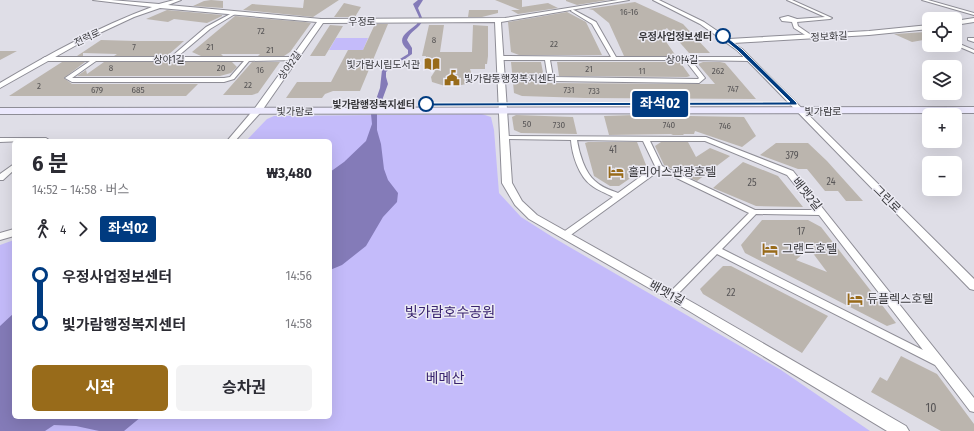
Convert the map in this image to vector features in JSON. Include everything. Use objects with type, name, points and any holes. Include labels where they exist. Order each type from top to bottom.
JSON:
[{"type":"main road","name":"빛가람로","points":[[0,105],[407,108],[798,107],[974,104]]},
{"type":"main road","name":"빛가람로","points":[[0,111],[260,107]]},
{"type":"main road","name":"빛가람로","points":[[798,107],[974,110]]},
{"type":"street","name":"우정로","points":[[95,0],[320,21],[498,20],[572,10],[627,0]]},
{"type":"street","name":"전력로","points":[[0,86],[45,59],[90,35],[158,6],[179,0]]},
{"type":"street","name":"그린로","points":[[655,0],[697,20],[729,41],[798,107],[974,286]]},
{"type":"street","points":[[789,0],[830,18],[794,21],[796,28],[812,37]]},
{"type":"street","points":[[924,0],[974,14]]},
{"type":"street","points":[[572,10],[594,23],[614,58]]},
{"type":"street","points":[[172,59],[208,28],[234,13]]},
{"type":"street","name":"배멧1길","points":[[498,20],[507,183],[518,202],[533,217],[901,431]]},
{"type":"street","points":[[962,22],[974,20]]},
{"type":"street","name":"상야2길","points":[[233,139],[260,107],[320,21]]},
{"type":"street","name":"정보화길","points":[[729,41],[812,37],[922,28]]},
{"type":"street","points":[[962,46],[974,52]]},
{"type":"street","name":"상야4길","points":[[500,58],[749,59]]},
{"type":"street","points":[[547,58],[551,79],[699,82],[702,78],[687,59]]},
{"type":"street","name":"상야1길","points":[[45,59],[293,59]]},
{"type":"street","points":[[95,59],[68,78],[72,80],[224,80],[232,78],[248,59]]},
{"type":"street","name":"배멧2길","points":[[505,138],[706,139],[786,171],[794,178],[822,213],[974,407]]},
{"type":"street","points":[[574,138],[574,145],[586,178],[594,185],[618,196]]},
{"type":"street","points":[[645,138],[659,168],[754,212],[822,213]]},
{"type":"street","points":[[0,140],[12,140]]},
{"type":"street","points":[[0,178],[12,168]]},
{"type":"street","points":[[565,235],[659,168]]},
{"type":"street","points":[[671,296],[754,212]]},
{"type":"street","points":[[0,237],[12,233]]},
{"type":"street","points":[[716,250],[938,362]]},
{"type":"green space","points":[[336,38],[368,38],[363,50],[329,50]]},
{"type":"green space","name":"빛가람호수공원","points":[[482,114],[491,117],[494,130],[499,193],[521,217],[554,238],[781,370],[870,431],[0,431],[0,245],[12,241],[12,419],[332,419],[332,139],[248,139],[267,119],[274,116]]},
{"type":"shaded area","points":[[418,0],[423,0],[418,8],[423,20],[410,34],[407,40],[412,48],[412,54],[395,63],[386,72],[388,84],[377,114],[377,130],[381,144],[384,169],[388,180],[398,193],[397,202],[383,217],[366,246],[342,265],[332,269],[332,171],[344,162],[366,141],[372,124],[371,114],[380,88],[382,70],[408,54],[408,50],[404,46],[402,39],[417,24],[419,17],[413,4]]},
{"type":"shaded area","points":[[12,315],[12,419],[139,419],[124,431],[99,431],[76,426],[54,425],[45,431],[0,431],[0,326]]},
{"type":"building","points":[[304,0],[339,0],[313,17],[243,10],[252,4],[303,8]]},
{"type":"building","points":[[495,0],[522,0],[522,7],[548,3],[558,8],[518,14],[511,10],[520,10]]},
{"type":"building","points":[[566,0],[608,0],[577,5]]},
{"type":"building","points":[[204,1],[223,1],[223,8],[193,6]]},
{"type":"building","points":[[635,2],[683,24],[710,53],[689,53],[667,28],[660,33],[676,56],[624,56],[609,23],[593,10],[588,9]]},
{"type":"building","points":[[344,3],[361,7],[355,17],[334,17]]},
{"type":"building","points":[[167,10],[222,16],[207,23],[174,19],[168,22],[146,19]]},
{"type":"building","points":[[469,10],[498,10],[498,13],[482,17],[468,17]]},
{"type":"building","points":[[567,12],[586,22],[602,55],[519,55],[511,52],[508,22]]},
{"type":"building","points":[[235,16],[311,23],[290,52],[284,56],[258,56],[260,54],[221,54],[223,56],[201,56],[192,52]]},
{"type":"building","points":[[375,24],[388,24],[360,91],[333,91],[325,94],[322,98],[286,98],[297,82],[331,82],[348,50],[363,50]]},
{"type":"building","points":[[330,25],[343,26],[325,56],[310,56]]},
{"type":"building","points":[[429,25],[444,25],[440,52],[472,52],[473,25],[488,26],[488,56],[485,69],[470,69],[473,79],[469,83],[462,85],[445,86],[432,82],[431,77],[435,71],[424,67],[426,56],[422,56]]},
{"type":"building","points":[[922,32],[922,40],[912,42],[894,34]]},
{"type":"building","points":[[101,40],[184,41],[167,56],[114,56],[117,54],[83,53],[83,56],[77,56]]},
{"type":"building","points":[[0,51],[17,51],[0,60]]},
{"type":"building","points":[[62,62],[85,62],[64,78],[72,84],[198,84],[186,96],[9,96]]},
{"type":"building","points":[[104,62],[232,62],[237,67],[231,73],[220,76],[77,76],[86,70],[87,74]]},
{"type":"building","points":[[252,62],[280,62],[258,93],[252,95],[223,95]]},
{"type":"building","points":[[511,62],[541,62],[545,83],[715,84],[698,64],[703,62],[720,62],[725,63],[756,99],[522,96],[514,93]]},
{"type":"building","points":[[557,62],[680,62],[690,76],[559,76]]},
{"type":"building","points":[[516,115],[573,117],[577,134],[521,133],[514,130],[512,117]]},
{"type":"building","points":[[635,115],[744,117],[756,136],[742,147],[695,131],[694,134],[683,134],[684,135],[609,135],[604,116]]},
{"type":"building","points":[[637,142],[646,165],[645,168],[619,186],[610,186],[594,176],[585,143]]},
{"type":"building","points":[[661,142],[688,142],[696,157],[710,148],[730,156],[697,181],[664,165],[655,146]]},
{"type":"building","points":[[776,143],[808,143],[827,161],[863,201],[846,201],[838,191],[825,191],[807,169],[798,169],[760,155]]},
{"type":"building","points":[[743,162],[778,176],[803,207],[756,206],[713,188]]},
{"type":"building","points":[[762,220],[808,220],[821,227],[896,323],[887,326],[745,253],[741,245]],"holes":[[[809,248],[827,272],[796,260]]]},
{"type":"building","points":[[723,266],[731,266],[828,316],[802,353],[703,294],[700,289]]},
{"type":"building","points":[[901,356],[937,374],[974,424],[974,431],[941,431],[871,392],[880,377],[887,381]]},
{"type":"bus line","name":"좌석02","points":[[426,104],[795,104],[740,50],[723,36]]},
{"type":"place","name":"우정사업정보센터","points":[[723,36]]},
{"type":"place","name":"빛가람시립도서관","points":[[432,64]]},
{"type":"place","name":"빛가람동행정복지센터","points":[[452,78]]},
{"type":"place","name":"빛가람행정복지센터","points":[[426,104]]},
{"type":"place","name":"홀리어스관광호텔","points":[[616,172]]},
{"type":"place","name":"그랜드호텔","points":[[770,249]]},
{"type":"place","name":"듀플렉스호텔","points":[[855,299]]},
{"type":"park label","name":"베메산","points":[[445,378]]}]
